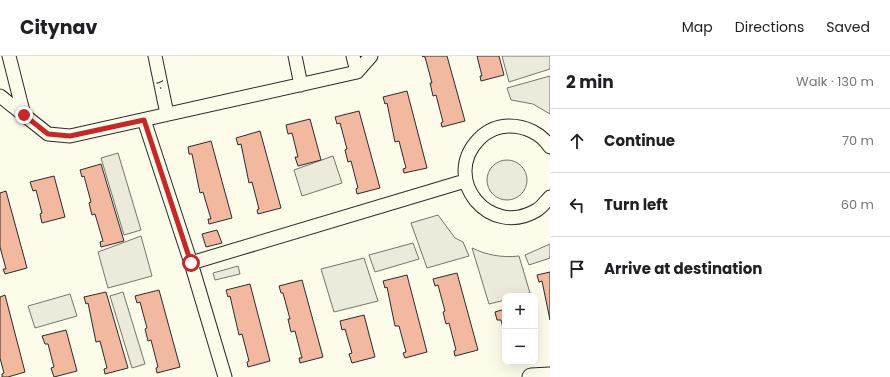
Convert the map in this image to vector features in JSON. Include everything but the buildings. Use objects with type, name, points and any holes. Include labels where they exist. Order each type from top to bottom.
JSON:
[{"type":"street","points":[[9,56],[24,115]]},
{"type":"street","name":"۱۰","points":[[155,56],[168,114]]},
{"type":"street","points":[[295,56],[301,85]]},
{"type":"street","points":[[353,56],[357,72]]},
{"type":"street","points":[[0,96],[48,134],[70,136],[357,72],[371,56]]},
{"type":"street","points":[[144,120],[191,263],[225,377]]},
{"type":"street","points":[[550,147],[536,132],[519,126],[501,126],[484,133],[472,146],[465,164],[465,181],[473,199],[486,211],[503,218],[521,217],[538,210],[550,197]]},
{"type":"street","points":[[191,263],[465,181]]},
{"type":"street","points":[[531,377],[550,376]]},
{"type":"shaded area","points":[[502,56],[550,56],[550,69],[509,82]]},
{"type":"shaded area","points":[[550,76],[550,114],[533,104],[511,100],[507,88]]},
{"type":"shaded area","points":[[118,153],[141,230],[124,235],[101,158]]},
{"type":"shaded area","points":[[333,156],[342,183],[302,196],[294,170]]},
{"type":"shaded area","points":[[503,160],[511,160],[518,163],[524,169],[527,180],[524,191],[518,197],[511,200],[503,200],[496,197],[490,191],[487,184],[487,176],[490,169],[496,163]]},
{"type":"shaded area","points":[[438,215],[455,238],[463,242],[469,256],[427,268],[411,223]]},
{"type":"shaded area","points":[[141,236],[152,276],[108,288],[98,252]]},
{"type":"shaded area","points":[[413,243],[419,259],[375,272],[369,255]]},
{"type":"shaded area","points":[[550,244],[550,258],[529,265],[525,255]]},
{"type":"shaded area","points":[[472,248],[495,255],[507,257],[519,256],[530,293],[502,293],[502,301],[489,304]]},
{"type":"shaded area","points":[[364,258],[378,301],[334,312],[321,269]]},
{"type":"shaded area","points":[[238,266],[240,274],[215,280],[213,273]]},
{"type":"shaded area","points":[[123,292],[145,364],[132,368],[110,296]]},
{"type":"shaded area","points":[[70,294],[77,316],[35,328],[28,306]]},
{"type":"route","points":[[24,115],[48,134],[70,136],[144,120],[191,263]]}]
